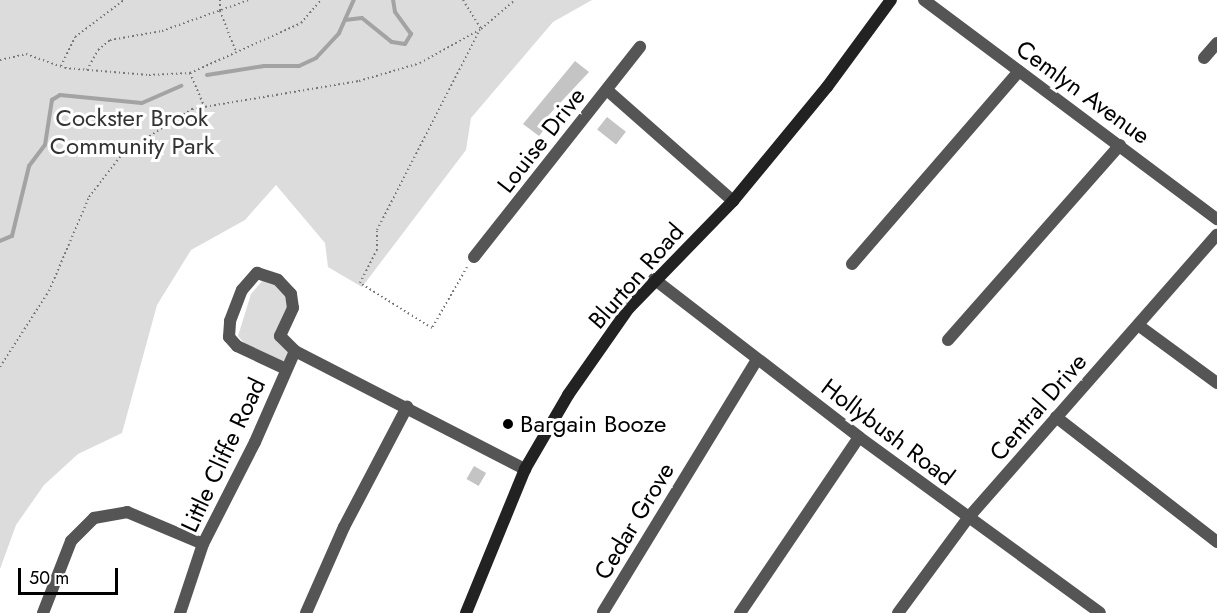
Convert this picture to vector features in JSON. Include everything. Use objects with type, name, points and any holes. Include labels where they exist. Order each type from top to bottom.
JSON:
[{"type":"street","name":"Blurton Road","points":[[466,613],[525,469],[568,394],[654,279],[733,201],[827,87],[891,0]]},
{"type":"street","name":"Cemlyn Avenue","points":[[924,0],[1217,219]]},
{"type":"street","points":[[1204,58],[1217,43]]},
{"type":"street","name":"Louise Drive","points":[[474,258],[640,48]]},
{"type":"street","points":[[852,264],[1019,71]]},
{"type":"street","points":[[606,90],[733,201]]},
{"type":"street","points":[[948,340],[1120,145]]},
{"type":"street","name":"Central Drive","points":[[898,613],[968,518],[1217,235]]},
{"type":"street","points":[[286,369],[237,346],[229,337],[230,321],[242,290],[258,273],[278,280],[291,294],[293,308],[280,336],[295,351],[407,407],[485,451],[525,469]]},
{"type":"street","name":"Hollybush Road","points":[[654,279],[859,437],[1099,613]]},
{"type":"street","points":[[1138,325],[1217,383]]},
{"type":"street","name":"Little Cliffe Road","points":[[180,613],[203,544],[255,442],[295,351]]},
{"type":"street","name":"Cedar Grove","points":[[603,612],[757,360]]},
{"type":"street","points":[[306,613],[344,527],[407,407]]},
{"type":"street","points":[[1056,417],[1217,542]]},
{"type":"street","points":[[740,613],[859,437]]},
{"type":"street","points":[[43,613],[71,541],[94,518],[127,512],[203,544]]},
{"type":"path","points":[[61,66],[75,37],[124,0]]},
{"type":"path","points":[[220,0],[220,11],[236,52]]},
{"type":"path","points":[[87,70],[98,50],[110,40],[162,31],[249,0]]},
{"type":"path","points":[[0,60],[26,54],[61,66],[87,70],[149,75],[190,73],[301,23],[321,0]]},
{"type":"path","points":[[463,0],[481,29]]},
{"type":"path","points":[[0,367],[49,291],[89,197],[123,153],[192,109],[359,81],[420,63],[481,29],[515,0]]},
{"type":"path","points":[[474,258],[432,328],[360,282],[376,250],[377,230],[481,29]]},
{"type":"path","points":[[190,73],[204,106]]},
{"type":"green space","name":"Cockster Brook Community Park","points":[[0,0],[592,0],[553,22],[471,118],[466,150],[362,287],[328,267],[325,243],[276,185],[245,220],[191,250],[157,305],[122,433],[78,454],[44,485],[16,525],[0,569]]},
{"type":"green space","points":[[263,280],[279,286],[291,303],[279,329],[290,352],[287,363],[244,343],[238,336],[251,294]]},
{"type":"building","points":[[575,61],[589,72],[546,118],[550,122],[539,136],[523,124]]},
{"type":"building","points":[[607,117],[626,132],[616,144],[597,130]]},
{"type":"building","points":[[474,466],[486,473],[479,486],[466,479]]},
{"type":"waterway","points":[[207,75],[264,66],[299,66],[316,58],[339,33],[354,0]]},
{"type":"waterway","points":[[345,20],[362,18],[392,42],[405,44],[411,34],[395,12],[393,0]]},
{"type":"waterway","points":[[0,241],[12,236],[29,166],[45,145],[52,100],[60,95],[142,103],[181,86]]},
{"type":"place","name":"Bargain Booze","points":[[508,424]]}]
